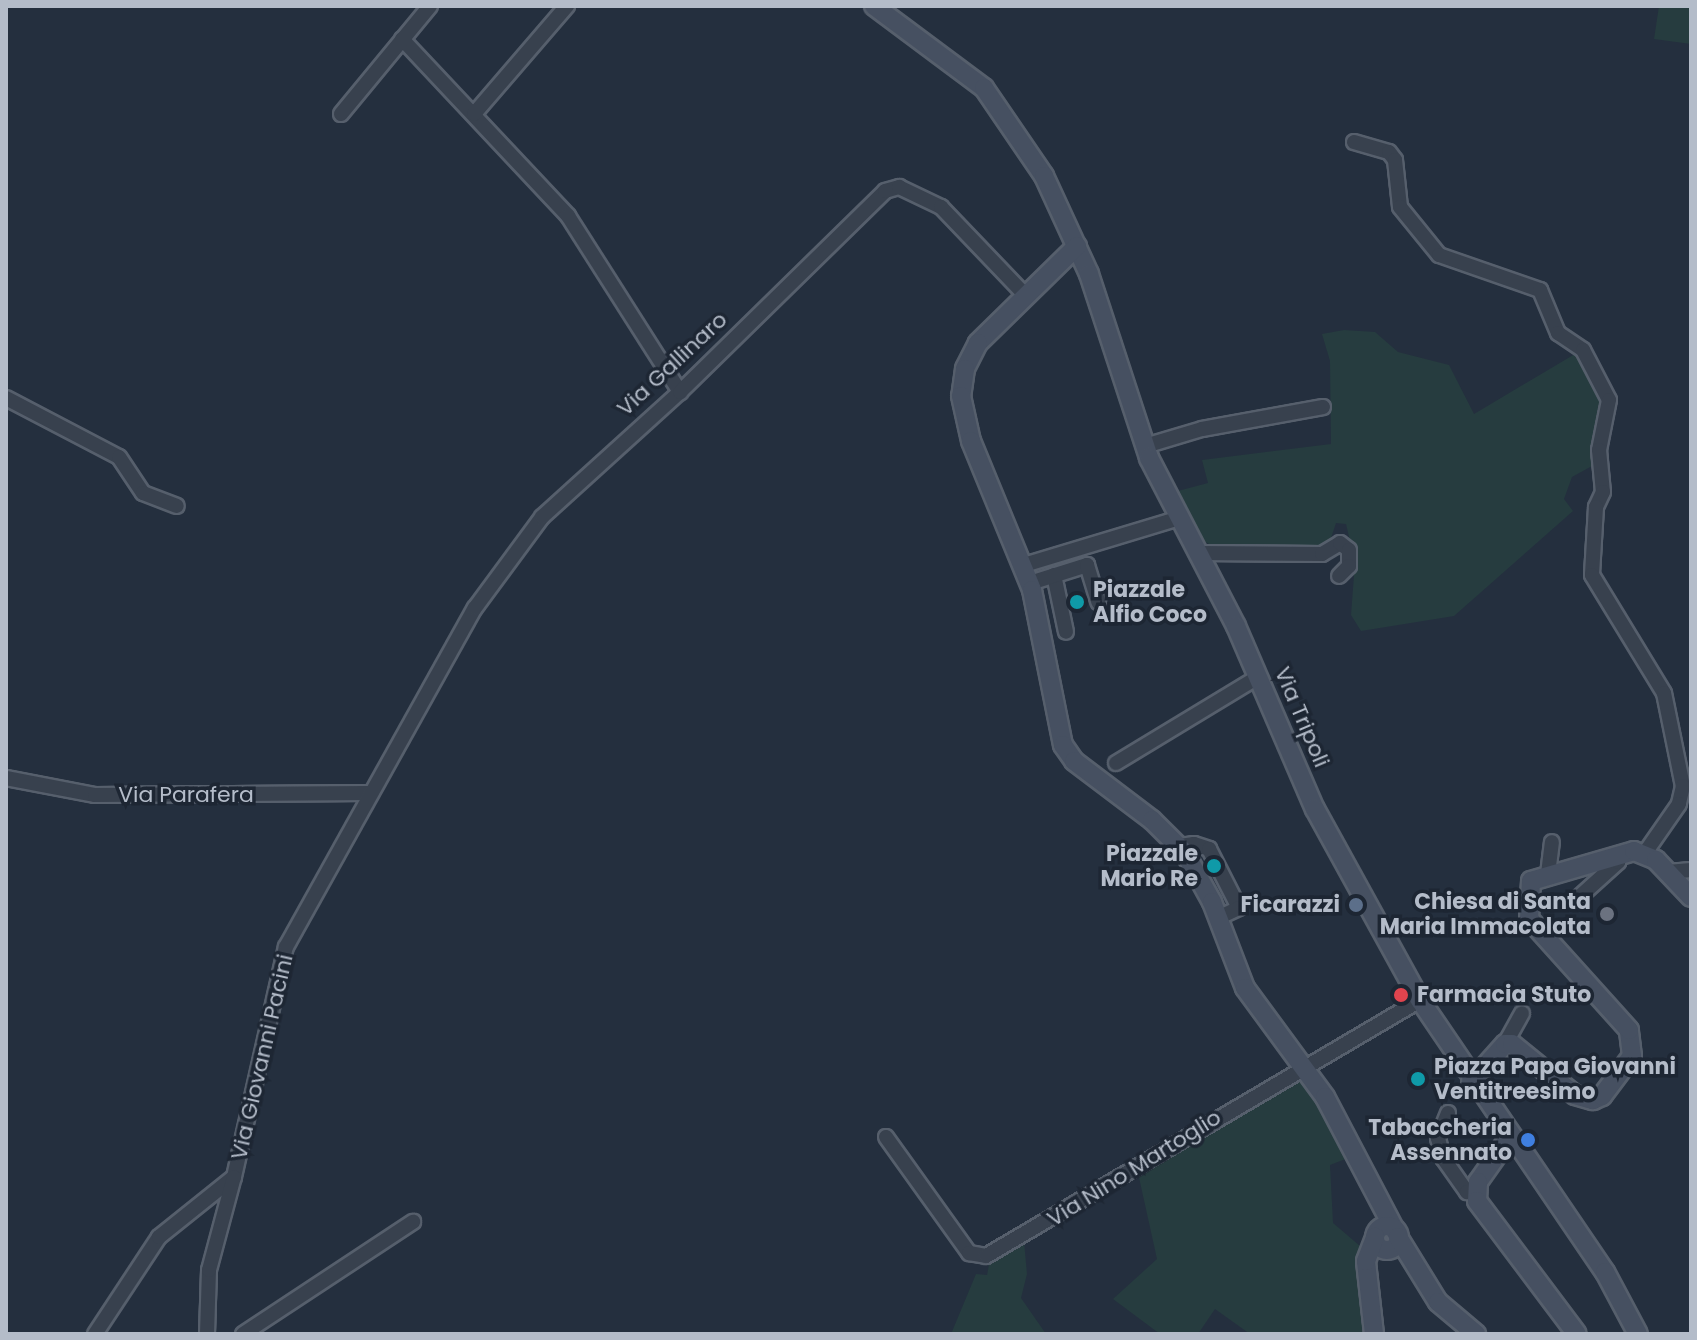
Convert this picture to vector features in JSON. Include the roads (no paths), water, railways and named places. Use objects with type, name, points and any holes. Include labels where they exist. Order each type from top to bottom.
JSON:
[{"type":"street","points":[[341,114],[430,6]]},
{"type":"street","points":[[474,114],[567,6]]},
{"type":"street","name":"Via Tripoli","points":[[874,6],[984,88],[1044,176],[1077,246],[1145,446],[1258,677],[1315,809],[1420,1000],[1509,1138],[1605,1272],[1638,1334]]},
{"type":"street","points":[[402,39],[568,216],[680,392]]},
{"type":"street","points":[[1354,142],[1389,152],[1395,160],[1400,207],[1439,255],[1540,290],[1558,333],[1583,350],[1609,400],[1599,450],[1603,492],[1596,507],[1592,575],[1664,693],[1683,786],[1679,804],[1645,853]]},
{"type":"street","name":"Via Gallinaro","points":[[368,793],[475,608],[516,550],[564,494],[680,392],[885,191],[899,187],[941,207],[1024,294]]},
{"type":"street","points":[[1077,246],[1024,294],[971,353],[961,396],[971,441],[1027,574],[1063,745],[1074,761],[1180,846],[1218,918],[1245,988],[1304,1067],[1373,1189],[1386,1237],[1438,1302],[1476,1334]]},
{"type":"street","points":[[6,398],[119,457],[143,493],[177,506]]},
{"type":"street","points":[[1145,446],[1202,429],[1323,407]]},
{"type":"street","points":[[1027,574],[1180,518]]},
{"type":"street","points":[[1198,553],[1322,554],[1340,543],[1349,550],[1349,566],[1339,576]]},
{"type":"street","points":[[1027,574],[1054,575],[1087,565],[1098,602]]},
{"type":"street","points":[[1054,575],[1066,632]]},
{"type":"street","points":[[1116,763],[1258,677]]},
{"type":"street","name":"Via Parafera","points":[[6,778],[95,795],[368,793]]},
{"type":"street","name":"Via Giovanni Pacini","points":[[95,1334],[159,1237],[234,1177],[286,947],[368,793]]},
{"type":"street","points":[[1548,874],[1552,842]]},
{"type":"street","points":[[1505,1044],[1522,1047],[1584,1100],[1602,1096],[1632,1056],[1629,1030],[1529,919],[1531,881],[1617,855],[1645,853],[1691,897]]},
{"type":"street","points":[[1576,900],[1618,862],[1617,855]]},
{"type":"street","points":[[1668,872],[1691,870]]},
{"type":"street","name":"Via Nino Martoglio","points":[[886,1137],[969,1253],[986,1256],[1420,1000]]},
{"type":"street","points":[[1471,1082],[1505,1044],[1522,1013]]},
{"type":"street","points":[[1448,1113],[1438,1138],[1443,1158],[1467,1192],[1476,1192]]},
{"type":"street","points":[[1509,1138],[1483,1171],[1476,1192],[1479,1208],[1577,1334]]},
{"type":"street","points":[[207,1334],[209,1270],[234,1177]]},
{"type":"street","points":[[243,1334],[413,1222]]},
{"type":"street","points":[[1374,1334],[1367,1254],[1386,1237]]},
{"type":"place","name":"Piazzale Alfio Coco","points":[[1077,602]]},
{"type":"place","name":"Piazzale Mario Re","points":[[1214,866]]},
{"type":"place","name":"Ficarazzi","points":[[1356,905]]},
{"type":"place","name":"Chiesa di Santa Maria Immacolata","points":[[1607,914]]},
{"type":"place","name":"Farmacia Stuto","points":[[1401,995]]},
{"type":"place","name":"Piazza Papa Giovanni Ventitreesimo","points":[[1418,1079]]},
{"type":"place","name":"Tabaccheria Assennato","points":[[1528,1140]]}]
